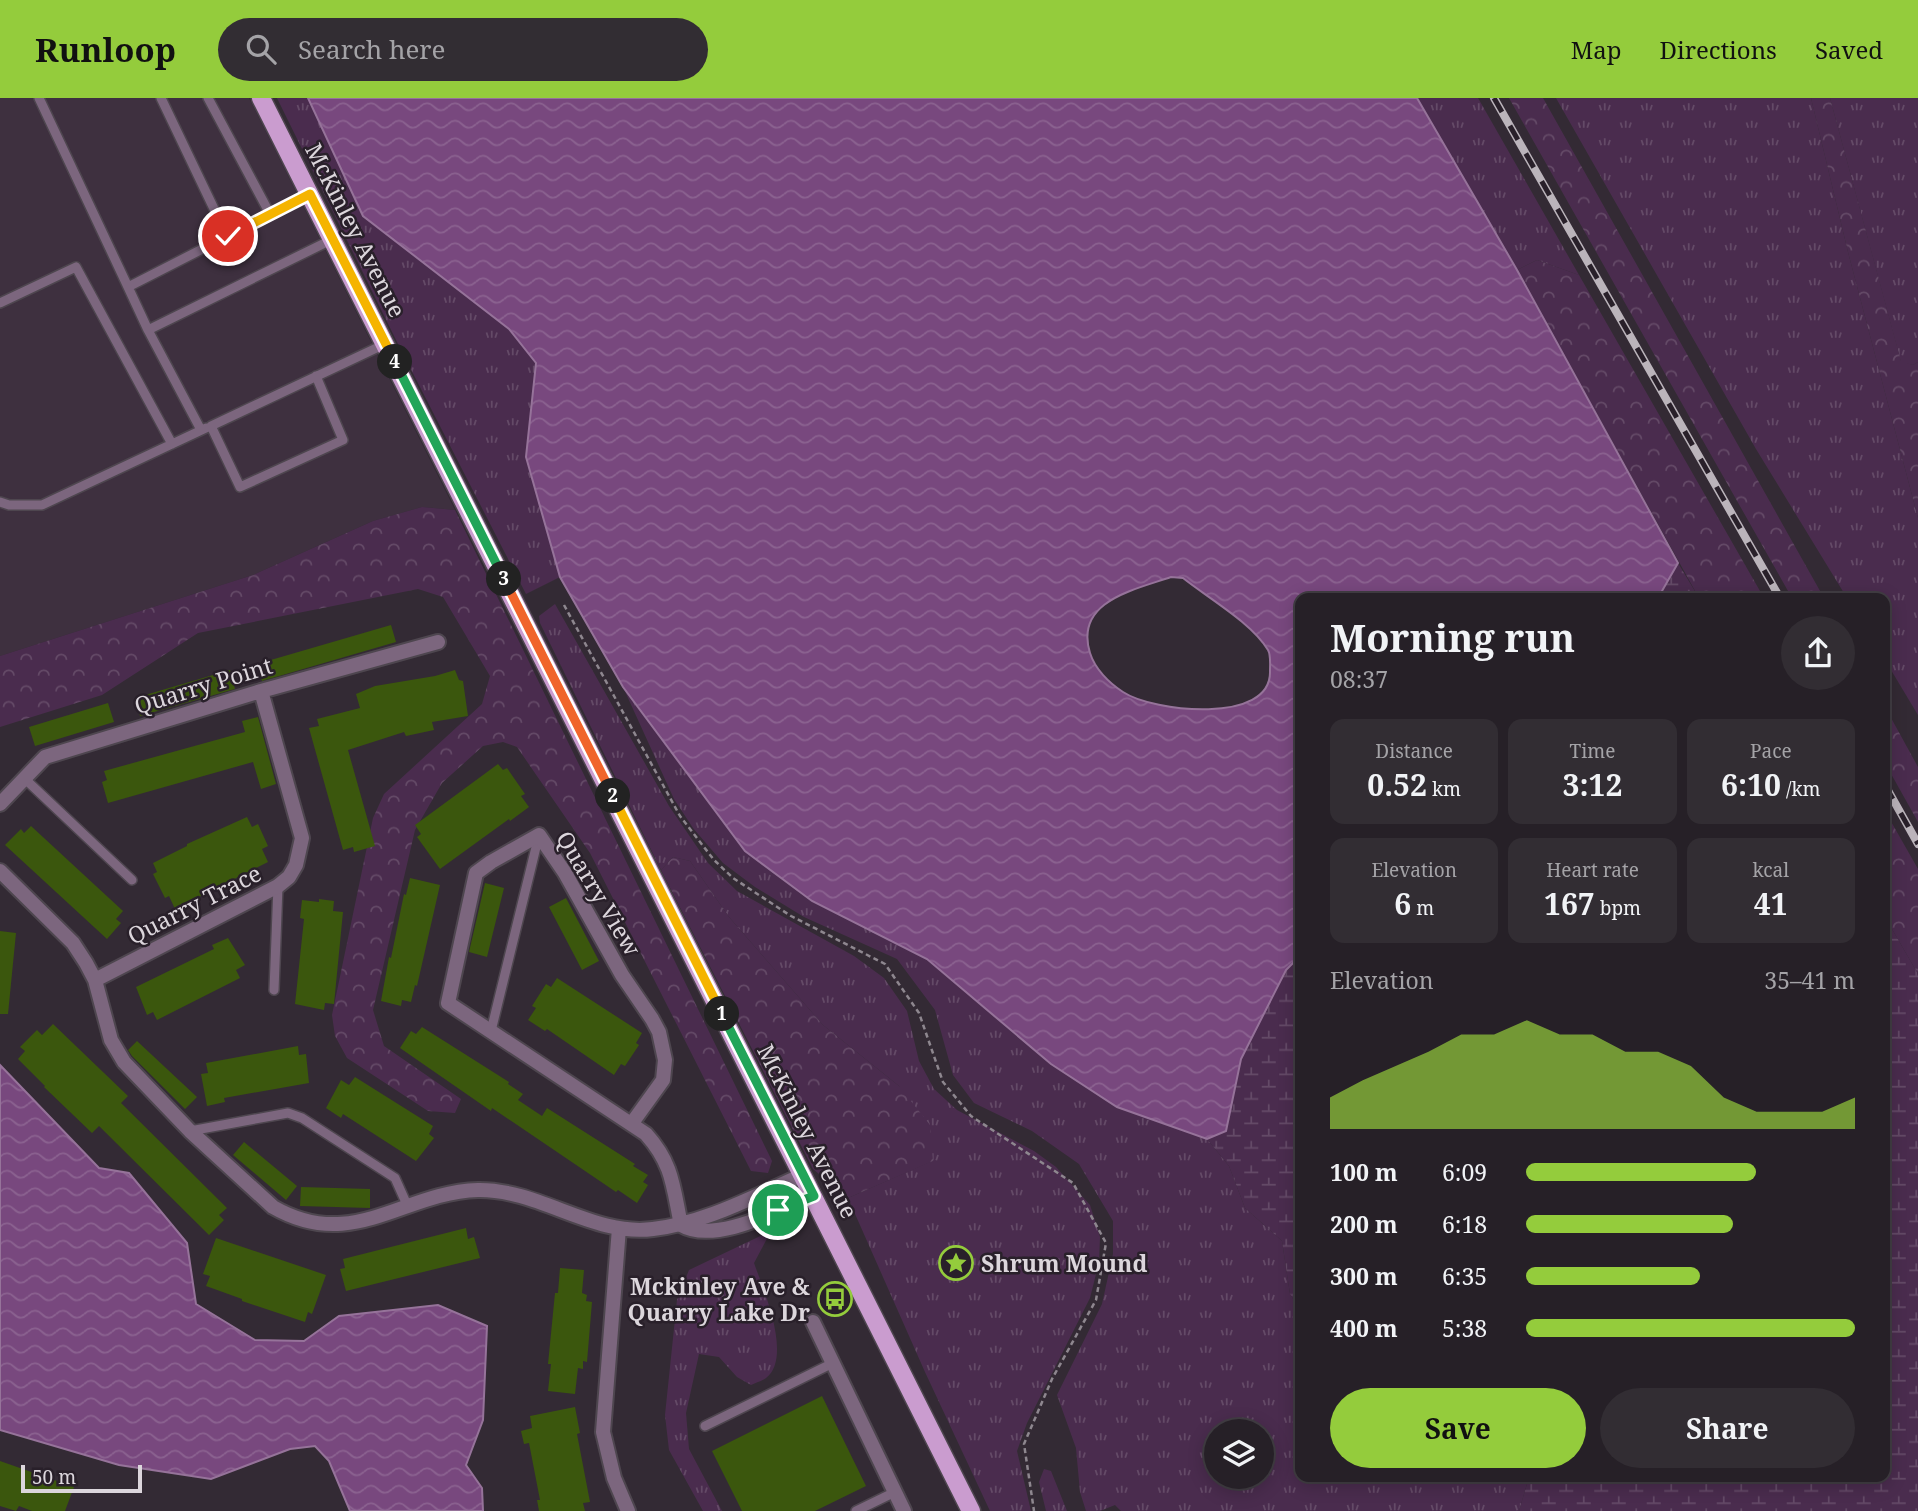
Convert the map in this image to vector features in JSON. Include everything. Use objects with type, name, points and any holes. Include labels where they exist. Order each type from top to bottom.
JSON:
[{"type":"main road","name":"McKinley Avenue","points":[[261,98],[971,1511]]},
{"type":"street","name":"Quarry Point","points":[[0,804],[45,757],[261,691],[438,642]]},
{"type":"street","name":"Quarry Trace","points":[[95,981],[278,886],[289,877],[296,865],[302,838],[261,691]]},
{"type":"street","name":"Quarry View","points":[[632,1123],[663,1080],[665,1060],[659,1032],[622,975],[565,873],[539,835],[476,873],[448,1003],[632,1123],[660,1150],[668,1166],[681,1225]]},
{"type":"street","points":[[0,872],[73,943],[95,981],[116,1051],[190,1131],[273,1207],[288,1215],[322,1223],[352,1223],[387,1215],[457,1191],[496,1190],[543,1202],[619,1228],[650,1230],[681,1225],[803,1175]]},
{"type":"street","points":[[681,1225],[697,1231],[731,1227],[814,1196]]},
{"type":"street","points":[[619,1228],[603,1432],[614,1478],[628,1511]]},
{"type":"street","points":[[813,1322],[904,1511]]},
{"type":"lane","points":[[39,98],[148,330],[201,430]]},
{"type":"lane","points":[[161,98],[228,236]]},
{"type":"lane","points":[[208,98],[270,214]]},
{"type":"lane","points":[[128,287],[310,194]]},
{"type":"lane","points":[[148,330],[332,239]]},
{"type":"lane","points":[[0,303],[76,267],[172,444]]},
{"type":"lane","points":[[0,502],[9,505],[42,505],[386,344]]},
{"type":"lane","points":[[211,426],[240,487],[343,440],[316,376]]},
{"type":"lane","points":[[24,778],[132,880]]},
{"type":"lane","points":[[491,1031],[539,835]]},
{"type":"lane","points":[[274,990],[278,886]]},
{"type":"lane","points":[[190,1131],[288,1114],[302,1118],[395,1178],[408,1207]]},
{"type":"lane","points":[[725,1209],[731,1227]]},
{"type":"lane","points":[[705,1426],[833,1363]]},
{"type":"lane","points":[[856,1511],[895,1492]]},
{"type":"path","points":[[564,605],[680,816],[714,860],[733,878],[791,916],[886,964],[919,1013],[943,1082],[971,1116],[1073,1183],[1106,1243],[1096,1300],[1052,1379],[1024,1444],[1034,1511]]},
{"type":"shaded area","points":[[0,98],[249,98],[455,510],[422,507],[373,521],[253,575],[0,656]]},
{"type":"green space","points":[[277,98],[308,98],[363,216],[509,329],[536,363],[526,457],[560,577],[526,594],[399,346]]},
{"type":"green space","points":[[1417,98],[1478,98],[1579,275],[1537,260],[1517,270]]},
{"type":"green space","points":[[1509,98],[1543,98],[1821,593],[1789,593]]},
{"type":"green space","points":[[1556,98],[1811,98],[1848,252],[1918,518],[1918,715],[1890,668],[1890,593],[1844,593],[1756,449]]},
{"type":"green space","points":[[1811,98],[1830,98],[1901,361],[1913,365],[1918,362],[1918,518],[1848,252]]},
{"type":"green space","points":[[1830,98],[1918,98],[1918,362],[1913,365],[1901,362]]},
{"type":"green space","points":[[1537,260],[1579,275],[1761,593],[1696,593],[1517,270]]},
{"type":"green space","points":[[422,507],[455,510],[772,1161],[768,1173],[751,1171],[590,853],[517,747],[503,742],[483,746],[442,783],[415,830],[373,1010],[384,1046],[461,1099],[455,1113],[428,1111],[347,1058],[335,1036],[332,1015],[373,818],[384,794],[482,704],[490,676],[443,597],[418,589],[198,633],[102,695],[0,727],[0,656],[253,575],[373,521]]},
{"type":"green space","points":[[1678,563],[1696,593],[1661,593]]},
{"type":"green space","points":[[555,604],[669,806],[708,863],[737,891],[854,956],[884,978],[907,1011],[919,1061],[934,1089],[957,1110],[1034,1151],[1056,1167],[1090,1205],[1100,1237],[1099,1262],[1090,1298],[1027,1423],[1017,1451],[1031,1511],[990,1511],[848,1198],[932,1161],[899,1086],[823,1025],[729,917],[690,861],[673,857],[661,870],[540,623],[539,616]]},
{"type":"green space","points":[[623,687],[745,851],[812,901],[927,959],[1051,1064],[1117,1107],[1207,1139],[1229,1166],[1245,1208],[1282,1241],[1290,1294],[1295,1302],[1295,1482],[1528,1482],[1519,1511],[1121,1511],[1115,1505],[1100,1511],[1086,1511],[1080,1492],[1076,1448],[1057,1395],[1102,1304],[1113,1254],[1113,1221],[1079,1164],[1032,1131],[974,1103],[953,1075],[935,1010],[897,959],[804,917],[755,887],[723,863],[693,828],[674,799]]},
{"type":"green space","points":[[1890,716],[1918,767],[1918,822],[1890,772]]},
{"type":"green space","points":[[1890,820],[1918,869],[1918,974],[1890,926]]},
{"type":"green space","points":[[673,857],[690,861],[729,917],[823,1025],[899,1086],[930,1125],[933,1161],[848,1198],[813,1169],[661,870]]},
{"type":"green space","points":[[1890,926],[1918,974],[1918,1511],[1519,1511],[1528,1482],[1890,1482]]},
{"type":"green space","points":[[1295,961],[1295,1302],[1290,1294],[1282,1241],[1245,1208],[1229,1166],[1207,1139],[1226,1131],[1241,1059],[1286,970]]},
{"type":"green space","points":[[771,1231],[754,1263],[774,1322],[777,1355],[774,1368],[766,1378],[751,1385],[737,1377],[719,1357],[699,1354],[686,1413],[689,1449],[722,1511],[703,1511],[669,1450],[665,1415],[677,1300],[689,1270]]},
{"type":"green space","points":[[1044,1469],[1051,1471],[1067,1511],[1046,1511],[1039,1482]]},
{"type":"water","points":[[308,98],[1417,98],[1517,270],[1678,563],[1661,593],[1295,593],[1295,961],[1286,970],[1241,1059],[1226,1131],[1207,1139],[1117,1107],[1051,1064],[927,959],[812,901],[745,851],[623,687],[560,577],[526,457],[536,363],[509,329],[363,216]],"holes":[[[1171,577],[1183,578],[1241,621],[1268,650],[1270,671],[1265,688],[1252,700],[1232,707],[1208,709],[1159,705],[1123,692],[1095,665],[1087,635],[1091,621],[1111,600]]]},
{"type":"water","points":[[0,1065],[99,1168],[129,1173],[187,1243],[196,1304],[255,1340],[304,1341],[339,1316],[438,1305],[487,1326],[483,1420],[466,1465],[482,1488],[483,1511],[350,1511],[329,1461],[315,1446],[290,1449],[211,1479],[119,1465],[0,1430]]},
{"type":"building","points":[[391,625],[396,642],[262,681],[257,664]]},
{"type":"building","points":[[230,670],[235,689],[140,716],[135,698]]},
{"type":"building","points":[[455,670],[459,680],[463,681],[468,716],[432,722],[434,730],[406,736],[404,732],[348,750],[375,846],[354,852],[353,847],[343,850],[309,728],[319,726],[317,719],[360,708],[356,694],[375,686]]},
{"type":"building","points":[[108,703],[114,722],[35,746],[29,727]]},
{"type":"building","points":[[258,717],[276,784],[261,789],[253,762],[108,803],[102,782],[107,780],[104,771],[245,732],[242,721]]},
{"type":"building","points":[[498,764],[503,770],[507,768],[525,794],[521,796],[529,807],[440,869],[417,837],[421,834],[415,825]]},
{"type":"building","points":[[247,817],[252,827],[258,824],[268,846],[262,849],[268,862],[175,909],[169,896],[165,898],[153,874],[157,872],[153,863],[187,844]]},
{"type":"building","points":[[31,826],[123,911],[116,919],[121,923],[107,939],[5,845],[21,829],[24,833]]},
{"type":"building","points":[[410,878],[440,885],[417,986],[415,985],[411,1002],[402,1000],[401,1006],[381,1001],[389,957],[391,958],[404,894],[406,895]]},
{"type":"building","points":[[485,883],[504,888],[487,957],[469,952]]},
{"type":"building","points":[[566,898],[599,961],[582,970],[549,907]]},
{"type":"building","points":[[319,899],[334,901],[333,911],[343,912],[334,1004],[325,1003],[324,1010],[295,1004],[304,919],[300,918],[302,900],[319,902]]},
{"type":"building","points":[[0,931],[16,933],[8,1014],[0,1014]]},
{"type":"building","points":[[228,938],[245,965],[236,970],[240,978],[157,1020],[153,1012],[147,1015],[136,987],[214,949],[212,945]]},
{"type":"building","points":[[557,978],[642,1033],[636,1043],[639,1045],[625,1066],[621,1064],[614,1075],[547,1029],[545,1031],[528,1020],[536,1008],[532,1006],[546,984],[551,987]]},
{"type":"building","points":[[53,1024],[128,1096],[121,1103],[227,1208],[219,1215],[224,1220],[209,1235],[99,1126],[92,1133],[18,1059],[25,1051],[20,1047],[37,1030],[42,1035]]},
{"type":"building","points":[[422,1027],[509,1082],[508,1084],[523,1094],[518,1100],[542,1116],[547,1108],[635,1164],[633,1166],[648,1175],[643,1182],[648,1185],[637,1203],[618,1190],[616,1192],[492,1108],[491,1111],[400,1048],[411,1031],[416,1034]]},
{"type":"building","points":[[137,1041],[197,1097],[185,1109],[132,1056],[128,1050]]},
{"type":"building","points":[[298,1046],[299,1055],[306,1054],[309,1083],[224,1098],[225,1102],[207,1106],[201,1074],[208,1073],[206,1063]]},
{"type":"building","points":[[355,1077],[433,1126],[429,1134],[434,1138],[416,1161],[343,1114],[341,1118],[326,1108],[341,1080],[349,1085]]},
{"type":"building","points":[[244,1142],[297,1186],[286,1200],[233,1155]]},
{"type":"building","points":[[301,1187],[370,1189],[370,1208],[300,1206]]},
{"type":"building","points":[[466,1228],[468,1239],[474,1237],[480,1258],[346,1291],[340,1269],[345,1268],[343,1259]]},
{"type":"building","points":[[216,1238],[326,1275],[312,1314],[308,1312],[305,1322],[206,1286],[210,1276],[203,1274]]},
{"type":"building","points":[[560,1268],[584,1270],[582,1293],[587,1295],[586,1301],[592,1302],[587,1362],[583,1361],[583,1369],[578,1368],[575,1394],[548,1391],[551,1364],[548,1364]]},
{"type":"building","points":[[822,1396],[866,1486],[815,1511],[742,1511],[712,1451]]},
{"type":"building","points":[[575,1407],[580,1433],[577,1434],[590,1502],[583,1503],[585,1511],[539,1511],[537,1500],[540,1500],[529,1443],[524,1444],[521,1431],[532,1428],[530,1416]]},
{"type":"building","points":[[0,1461],[74,1487],[65,1511],[32,1511],[19,1506],[16,1511],[0,1506]]},
{"type":"railway","points":[[1494,98],[1777,593]]},
{"type":"railway","points":[[1890,794],[1918,844]]},
{"type":"place","name":"Shrum Mound","points":[[956,1263]]},
{"type":"place","name":"Mckinley Ave & Quarry Lake Dr","points":[[835,1299]]},
{"type":"route","points":[[228,236],[310,194],[814,1196],[778,1210]]}]
